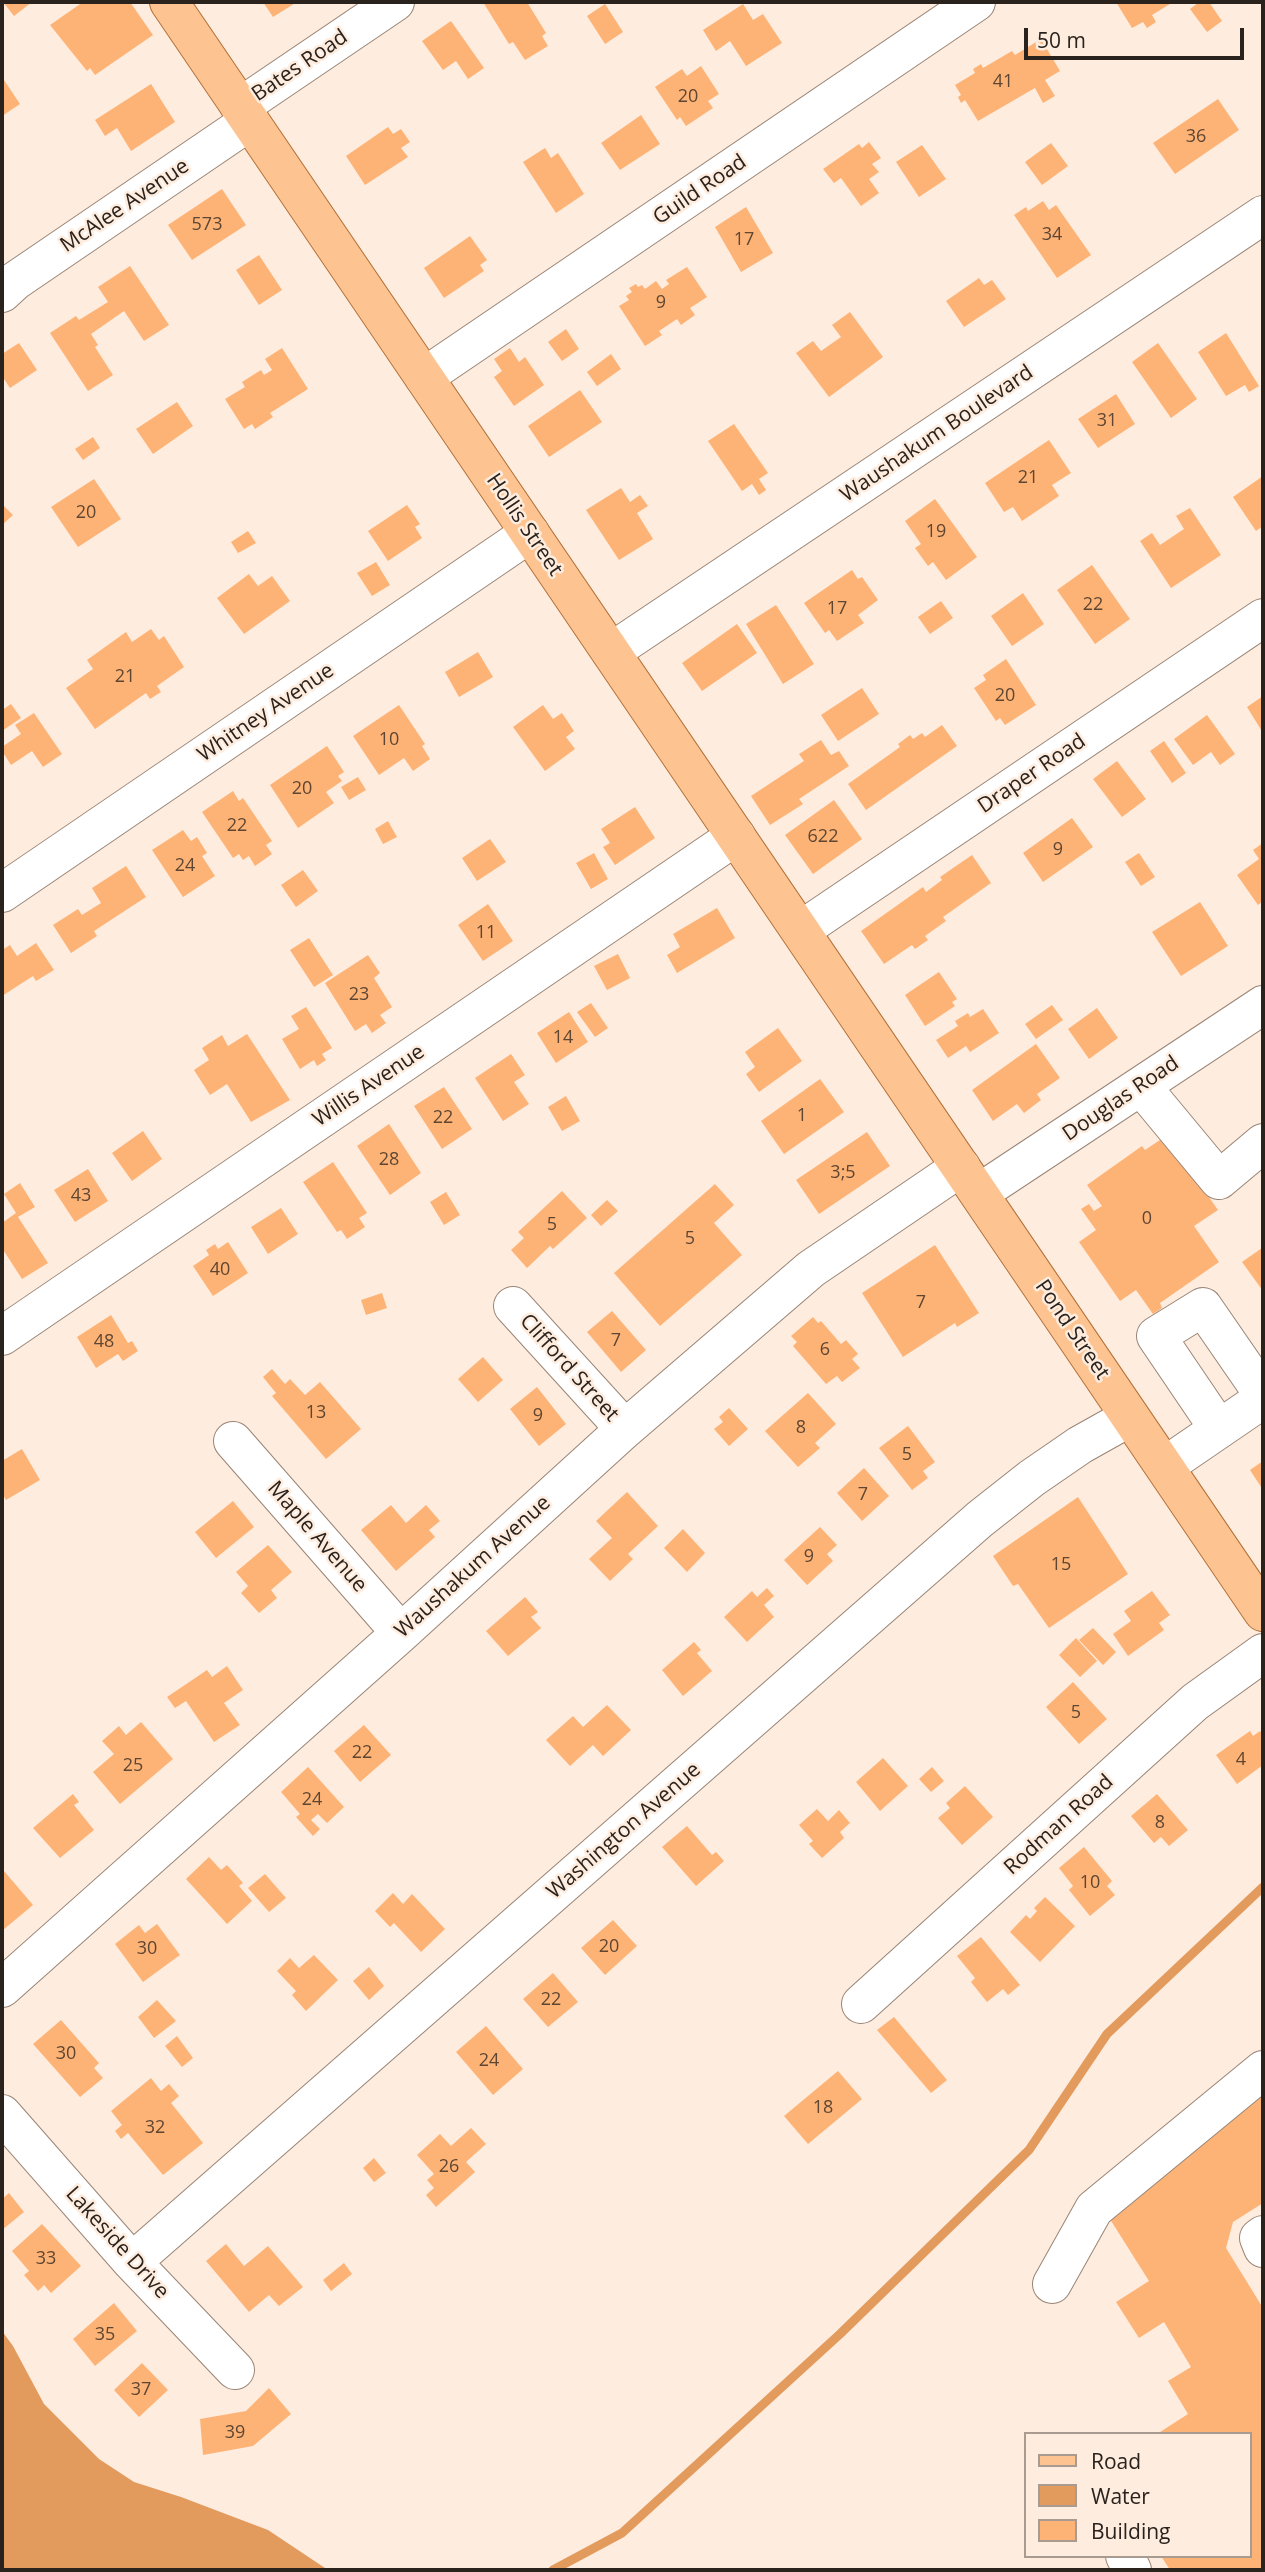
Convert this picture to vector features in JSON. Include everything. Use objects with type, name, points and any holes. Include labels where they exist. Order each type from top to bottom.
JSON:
[{"type":"main road","name":"Hollis Street","points":[[169,2],[881,1048]]},
{"type":"main road","name":"Pond Street","points":[[881,1048],[1263,1612]]},
{"type":"street","name":"Bates Road","points":[[245,114],[395,2]]},
{"type":"street","name":"Guild Road","points":[[424,377],[976,2]]},
{"type":"street","name":"McAlee Avenue","points":[[2,293],[245,114]]},
{"type":"street","name":"Waushakum Boulevard","points":[[611,652],[1263,215]]},
{"type":"street","name":"Whitney Avenue","points":[[2,893],[530,533]]},
{"type":"street","name":"Draper Road","points":[[801,930],[1263,618]]},
{"type":"street","name":"Willis Avenue","points":[[2,1336],[736,836]]},
{"type":"street","name":"Douglas Road","points":[[970,1180],[1141,1086],[1263,1004]]},
{"type":"street","points":[[1141,1086],[1219,1180],[1263,1143]]},
{"type":"street","name":"Waushakum Avenue","points":[[2,1988],[401,1633],[625,1429],[811,1269],[970,1180]]},
{"type":"street","name":"Clifford Street","points":[[513,1306],[625,1429]]},
{"type":"street","points":[[1219,1429],[1156,1336],[1203,1307],[1263,1394]]},
{"type":"street","points":[[1165,1466],[1263,1399]]},
{"type":"street","name":"Washington Avenue","points":[[132,2262],[980,1519],[1080,1445],[1130,1417]]},
{"type":"street","name":"Maple Avenue","points":[[233,1441],[401,1633]]},
{"type":"street","name":"Rodman Road","points":[[861,2004],[1195,1702],[1263,1653]]},
{"type":"street","points":[[1052,2284],[1094,2209],[1263,2070]]},
{"type":"street","name":"Lakeside Drive","points":[[2,2114],[132,2262],[235,2370]]},
{"type":"street","points":[[1263,2235],[1259,2238],[1263,2248]]},
{"type":"water","points":[[2,2331],[44,2404],[99,2459],[134,2482],[268,2530],[328,2570],[2,2570]]},
{"type":"building","points":[[3,2],[32,2],[14,16]]},
{"type":"building","points":[[83,2],[130,2],[153,35],[95,75],[90,68],[87,71],[50,25]]},
{"type":"building","points":[[263,2],[297,2],[273,17]]},
{"type":"building","points":[[483,2],[527,2],[546,33],[542,36],[548,46],[525,60],[513,42],[509,44]]},
{"type":"building","points":[[1116,2],[1170,4],[1152,15],[1156,22],[1147,28],[1143,22],[1132,28]]},
{"type":"building","points":[[1199,2],[1209,2],[1222,21],[1207,32],[1190,9]]},
{"type":"building","points":[[605,4],[623,32],[605,44],[587,16]]},
{"type":"building","points":[[743,4],[753,20],[763,14],[782,43],[746,66],[730,41],[716,51],[703,30]]},
{"type":"building","points":[[451,21],[484,68],[468,79],[456,61],[443,70],[422,41]]},
{"type":"building","points":[[1041,39],[1060,71],[1045,80],[1055,96],[1043,103],[1035,88],[978,121],[965,100],[961,103],[958,97],[961,95],[955,85],[975,73],[973,69],[981,64],[983,68],[1012,51],[1015,55]]},
{"type":"building","points":[[701,66],[719,94],[708,101],[713,108],[686,126],[680,117],[677,120],[655,87],[682,69],[687,76]]},
{"type":"building","points":[[2,77],[20,104],[2,116]]},
{"type":"building","points":[[151,84],[175,122],[131,151],[117,128],[105,136],[95,120]]},
{"type":"building","points":[[1218,99],[1239,130],[1175,174],[1153,143]]},
{"type":"building","points":[[641,115],[660,144],[620,170],[601,143]]},
{"type":"building","points":[[388,127],[393,134],[401,129],[410,142],[401,148],[408,157],[365,185],[346,156]]},
{"type":"building","points":[[869,142],[881,158],[872,164],[879,172],[869,179],[879,193],[861,206],[841,178],[834,183],[823,169],[859,144],[862,148]]},
{"type":"building","points":[[1051,143],[1068,166],[1042,185],[1025,162]]},
{"type":"building","points":[[922,145],[946,179],[919,197],[896,162]]},
{"type":"building","points":[[545,148],[551,158],[558,153],[584,194],[556,213],[523,162]]},
{"type":"building","points":[[222,189],[246,225],[192,260],[168,225]]},
{"type":"building","points":[[1043,201],[1049,210],[1056,205],[1091,255],[1057,278],[1014,215],[1026,207],[1028,211]]},
{"type":"building","points":[[746,207],[773,253],[741,272],[715,227]]},
{"type":"building","points":[[470,236],[487,260],[480,265],[484,271],[444,298],[424,268]]},
{"type":"building","points":[[259,255],[282,290],[259,305],[236,270]]},
{"type":"building","points":[[130,266],[169,325],[144,341],[124,311],[91,334],[98,345],[95,347],[113,375],[88,391],[50,333],[76,316],[79,320],[108,302],[98,287]]},
{"type":"building","points":[[687,267],[707,297],[690,308],[695,315],[681,325],[677,319],[659,331],[662,335],[645,346],[619,306],[629,300],[626,296],[632,292],[629,288],[636,284],[645,289],[656,281],[662,289],[669,284],[666,280]]},
{"type":"building","points":[[979,278],[984,285],[992,280],[1006,299],[964,327],[946,301]]},
{"type":"building","points":[[850,312],[883,357],[829,397],[796,353],[813,341],[821,351],[841,337],[832,325]]},
{"type":"building","points":[[566,329],[579,349],[562,361],[548,342]]},
{"type":"building","points":[[1226,333],[1259,386],[1249,392],[1245,385],[1226,396],[1198,352]]},
{"type":"building","points":[[19,343],[37,370],[10,388],[2,376],[2,354]]},
{"type":"building","points":[[1158,343],[1197,399],[1171,418],[1132,362]]},
{"type":"building","points":[[282,348],[308,389],[270,413],[273,417],[255,429],[252,424],[244,429],[225,399],[245,387],[242,382],[261,370],[264,375],[272,370],[265,359]]},
{"type":"building","points":[[510,348],[519,362],[525,357],[544,385],[514,406],[494,377],[502,371],[494,359]]},
{"type":"building","points":[[611,354],[621,369],[597,386],[587,372]]},
{"type":"building","points":[[580,390],[602,422],[549,457],[528,426]]},
{"type":"building","points":[[1116,394],[1135,424],[1098,448],[1078,419]]},
{"type":"building","points":[[177,402],[193,426],[153,454],[136,429]]},
{"type":"building","points":[[734,424],[768,473],[759,479],[766,490],[759,495],[752,484],[742,491],[708,441]]},
{"type":"building","points":[[93,437],[100,448],[83,460],[75,449]]},
{"type":"building","points":[[1049,440],[1071,473],[1052,485],[1059,496],[1022,521],[1013,507],[1004,512],[985,483]]},
{"type":"building","points":[[1263,476],[1263,526],[1256,531],[1233,497]]},
{"type":"building","points":[[94,479],[121,519],[78,547],[51,507]]},
{"type":"building","points":[[621,488],[630,502],[640,495],[648,506],[637,513],[653,539],[619,560],[586,510]]},
{"type":"building","points":[[935,499],[977,557],[946,580],[933,562],[928,566],[915,548],[921,544],[905,521]]},
{"type":"building","points":[[2,504],[13,515],[2,525]]},
{"type":"building","points":[[407,505],[420,524],[415,527],[422,538],[388,561],[368,531]]},
{"type":"building","points":[[1190,508],[1221,555],[1171,588],[1140,541],[1152,533],[1160,545],[1184,529],[1176,516]]},
{"type":"building","points":[[248,531],[256,543],[238,553],[231,542]]},
{"type":"building","points":[[376,562],[390,585],[372,596],[357,573]]},
{"type":"building","points":[[1092,565],[1130,619],[1095,644],[1057,590]]},
{"type":"building","points":[[852,570],[858,579],[862,577],[878,600],[858,615],[864,623],[837,641],[829,630],[825,633],[804,603]]},
{"type":"building","points":[[249,574],[258,586],[272,576],[290,601],[244,634],[217,598]]},
{"type":"building","points":[[1023,593],[1044,624],[1012,646],[991,616]]},
{"type":"building","points":[[941,601],[953,618],[930,634],[918,617]]},
{"type":"building","points":[[776,605],[814,664],[783,684],[746,624]]},
{"type":"building","points":[[737,624],[757,653],[702,691],[682,663]]},
{"type":"building","points":[[151,629],[159,640],[164,636],[184,667],[157,686],[161,692],[150,699],[146,693],[95,729],[66,688],[93,669],[87,660],[126,632],[132,642]]},
{"type":"building","points":[[478,652],[493,677],[459,697],[445,672]]},
{"type":"building","points":[[1006,659],[1036,705],[1005,725],[1000,718],[996,721],[974,688],[986,680],[983,675]]},
{"type":"building","points":[[862,688],[879,714],[838,741],[821,715]]},
{"type":"building","points":[[1263,696],[1263,733],[1247,707]]},
{"type":"building","points":[[11,704],[21,718],[2,731],[2,710]]},
{"type":"building","points":[[399,705],[425,744],[422,746],[430,759],[413,771],[404,758],[379,775],[353,736]]},
{"type":"building","points":[[543,705],[553,719],[562,713],[574,731],[566,737],[575,749],[545,771],[513,727]]},
{"type":"building","points":[[34,713],[62,754],[43,767],[32,751],[11,765],[2,747],[21,734],[15,725]]},
{"type":"building","points":[[1207,715],[1235,754],[1220,765],[1211,752],[1193,765],[1174,739]]},
{"type":"building","points":[[942,725],[957,746],[866,810],[848,784],[900,747],[898,744],[910,735],[913,739],[922,733],[925,737]]},
{"type":"building","points":[[821,740],[831,755],[839,751],[849,766],[799,799],[803,804],[770,825],[751,796],[804,761],[799,754]]},
{"type":"building","points":[[1164,741],[1186,773],[1172,783],[1150,751]]},
{"type":"building","points":[[327,746],[344,772],[338,776],[342,781],[326,792],[334,803],[298,828],[270,785]]},
{"type":"building","points":[[1117,761],[1146,799],[1122,817],[1093,779]]},
{"type":"building","points":[[358,777],[366,790],[349,800],[341,787]]},
{"type":"building","points":[[233,791],[239,801],[243,798],[272,841],[266,845],[272,854],[255,866],[249,856],[243,860],[239,854],[233,858],[202,812]]},
{"type":"building","points":[[834,800],[862,839],[813,874],[785,835]]},
{"type":"building","points":[[635,807],[655,838],[615,865],[603,847],[610,843],[601,829]]},
{"type":"building","points":[[1072,818],[1093,847],[1043,882],[1023,853]]},
{"type":"building","points":[[388,821],[397,837],[383,844],[375,829]]},
{"type":"building","points":[[183,830],[191,841],[197,837],[207,853],[202,856],[215,876],[183,897],[152,850]]},
{"type":"building","points":[[490,839],[506,862],[477,881],[462,858]]},
{"type":"building","points":[[1263,843],[1263,901],[1258,905],[1237,875],[1259,859],[1253,850]]},
{"type":"building","points":[[594,853],[608,879],[591,889],[576,863]]},
{"type":"building","points":[[1139,853],[1155,877],[1141,886],[1125,862]]},
{"type":"building","points":[[972,855],[991,883],[943,917],[946,921],[925,936],[928,940],[915,949],[912,945],[884,964],[861,931],[923,887],[926,892],[942,880],[940,877]]},
{"type":"building","points":[[126,866],[146,897],[94,931],[97,936],[71,953],[53,925],[78,909],[82,915],[101,903],[92,888]]},
{"type":"building","points":[[303,870],[318,891],[296,907],[281,885]]},
{"type":"building","points":[[1200,902],[1228,946],[1181,976],[1152,932]]},
{"type":"building","points":[[488,904],[513,941],[483,961],[458,925]]},
{"type":"building","points":[[717,908],[735,938],[677,973],[667,955],[680,947],[673,934]]},
{"type":"building","points":[[309,938],[333,975],[314,987],[290,950]]},
{"type":"building","points":[[36,943],[54,970],[36,981],[33,976],[2,996],[2,950],[10,945],[17,956]]},
{"type":"building","points":[[618,954],[630,978],[607,990],[594,966]]},
{"type":"building","points":[[368,955],[380,973],[374,978],[392,1007],[380,1015],[386,1023],[372,1033],[366,1024],[355,1031],[325,983]]},
{"type":"building","points":[[939,972],[957,999],[952,1002],[955,1006],[925,1026],[905,995]]},
{"type":"building","points":[[591,1003],[608,1028],[595,1037],[577,1012]]},
{"type":"building","points":[[1052,1005],[1063,1020],[1036,1039],[1025,1024]]},
{"type":"building","points":[[306,1007],[332,1048],[322,1054],[326,1060],[317,1066],[314,1060],[300,1069],[282,1039],[299,1029],[291,1016]]},
{"type":"building","points":[[1097,1008],[1118,1038],[1089,1059],[1068,1029]]},
{"type":"building","points":[[983,1009],[999,1033],[970,1052],[966,1046],[948,1058],[936,1040],[958,1026],[955,1021],[968,1013],[970,1017]]},
{"type":"building","points":[[569,1012],[588,1042],[556,1063],[537,1033]]},
{"type":"building","points":[[778,1028],[802,1061],[759,1092],[746,1074],[755,1067],[745,1052]]},
{"type":"building","points":[[247,1034],[290,1100],[251,1122],[227,1084],[210,1095],[194,1070],[209,1060],[202,1048],[222,1035],[228,1046]]},
{"type":"building","points":[[1036,1044],[1060,1078],[1037,1094],[1041,1100],[1024,1113],[1017,1104],[993,1121],[972,1090]]},
{"type":"building","points":[[511,1054],[525,1075],[514,1082],[529,1104],[503,1121],[475,1078]]},
{"type":"building","points":[[820,1079],[844,1112],[784,1154],[761,1121]]},
{"type":"building","points":[[444,1087],[472,1129],[442,1149],[414,1106]]},
{"type":"building","points":[[566,1096],[580,1121],[562,1131],[548,1107]]},
{"type":"building","points":[[389,1124],[421,1173],[390,1195],[357,1146]]},
{"type":"building","points":[[143,1131],[162,1159],[132,1181],[112,1153]]},
{"type":"building","points":[[867,1132],[890,1166],[819,1214],[796,1180]]},
{"type":"building","points":[[1166,1136],[1218,1210],[1194,1226],[1219,1262],[1160,1303],[1162,1308],[1153,1314],[1136,1290],[1120,1301],[1079,1242],[1096,1230],[1081,1209],[1089,1204],[1094,1211],[1102,1206],[1087,1185],[1142,1146],[1145,1150]]},
{"type":"building","points":[[333,1162],[367,1213],[359,1218],[365,1227],[347,1239],[341,1230],[337,1232],[303,1182]]},
{"type":"building","points":[[88,1169],[108,1201],[75,1222],[54,1190]]},
{"type":"building","points":[[20,1183],[35,1207],[18,1217],[48,1263],[22,1279],[2,1248],[2,1223],[16,1213],[4,1194]]},
{"type":"building","points":[[715,1184],[734,1205],[714,1223],[742,1255],[660,1326],[614,1273]]},
{"type":"building","points":[[562,1191],[587,1218],[553,1249],[550,1246],[527,1268],[511,1250],[524,1238],[518,1232]]},
{"type":"building","points":[[446,1192],[460,1215],[444,1225],[430,1202]]},
{"type":"building","points":[[607,1200],[618,1211],[601,1226],[591,1215]]},
{"type":"building","points":[[281,1208],[298,1234],[268,1254],[251,1227]]},
{"type":"building","points":[[228,1242],[248,1273],[213,1296],[193,1266],[209,1255],[206,1250],[215,1244],[218,1249]]},
{"type":"building","points":[[935,1245],[979,1313],[957,1327],[955,1323],[903,1357],[862,1293]]},
{"type":"building","points":[[1263,1249],[1263,1291],[1242,1262]]},
{"type":"building","points":[[382,1293],[387,1308],[366,1315],[361,1300]]},
{"type":"building","points":[[612,1311],[646,1350],[621,1372],[587,1332]]},
{"type":"building","points":[[111,1315],[128,1343],[132,1341],[138,1351],[123,1361],[118,1354],[96,1368],[77,1337]]},
{"type":"building","points":[[813,1317],[818,1323],[821,1321],[841,1344],[846,1340],[858,1354],[852,1359],[860,1368],[842,1382],[837,1376],[826,1384],[793,1346],[797,1342],[791,1336]]},
{"type":"building","points":[[483,1357],[503,1380],[478,1402],[458,1379]]},
{"type":"building","points":[[272,1369],[285,1384],[290,1379],[305,1395],[320,1382],[361,1429],[326,1459],[272,1396],[276,1393],[263,1377]]},
{"type":"building","points":[[537,1387],[566,1424],[539,1446],[510,1409]]},
{"type":"building","points":[[808,1393],[836,1424],[815,1443],[820,1448],[798,1467],[765,1431]]},
{"type":"building","points":[[729,1408],[748,1429],[729,1446],[714,1429],[723,1422],[719,1417]]},
{"type":"building","points":[[908,1426],[935,1462],[923,1471],[928,1478],[912,1490],[879,1448]]},
{"type":"building","points":[[22,1449],[40,1480],[6,1500],[2,1493],[2,1461]]},
{"type":"building","points":[[1263,1461],[1263,1490],[1250,1470]]},
{"type":"building","points":[[864,1468],[889,1496],[862,1521],[837,1493]]},
{"type":"building","points":[[627,1492],[658,1526],[628,1554],[633,1559],[610,1581],[589,1559],[612,1538],[596,1521]]},
{"type":"building","points":[[1078,1497],[1128,1574],[1049,1628],[1018,1584],[1013,1586],[993,1556]]},
{"type":"building","points":[[233,1501],[254,1527],[216,1558],[195,1532]]},
{"type":"building","points":[[391,1505],[406,1523],[426,1505],[440,1521],[429,1530],[435,1537],[396,1571],[361,1530]]},
{"type":"building","points":[[820,1527],[837,1545],[827,1554],[833,1561],[807,1585],[784,1560]]},
{"type":"building","points":[[683,1529],[705,1553],[687,1572],[664,1548]]},
{"type":"building","points":[[268,1545],[292,1572],[271,1590],[277,1598],[259,1613],[241,1593],[248,1586],[236,1572]]},
{"type":"building","points":[[767,1588],[774,1596],[764,1605],[774,1617],[747,1642],[724,1617],[752,1591],[757,1597]]},
{"type":"building","points":[[1152,1591],[1170,1615],[1159,1623],[1164,1630],[1128,1656],[1113,1634],[1131,1621],[1124,1611]]},
{"type":"building","points":[[525,1597],[538,1612],[531,1617],[541,1628],[508,1656],[486,1631]]},
{"type":"building","points":[[1093,1628],[1116,1652],[1103,1665],[1079,1640]]},
{"type":"building","points":[[1076,1638],[1097,1661],[1080,1677],[1059,1655]]},
{"type":"building","points":[[694,1642],[701,1650],[697,1653],[712,1671],[683,1696],[662,1670]]},
{"type":"building","points":[[227,1666],[243,1690],[224,1703],[240,1725],[214,1742],[186,1701],[175,1708],[167,1697],[207,1670],[212,1677]]},
{"type":"building","points":[[1073,1682],[1107,1719],[1079,1744],[1046,1707]]},
{"type":"building","points":[[607,1705],[631,1730],[603,1756],[593,1745],[570,1766],[546,1740],[573,1716],[583,1727]]},
{"type":"building","points":[[141,1722],[173,1759],[120,1804],[93,1772],[114,1754],[102,1741],[119,1726],[126,1735]]},
{"type":"building","points":[[364,1725],[391,1755],[360,1782],[334,1751]]},
{"type":"building","points":[[1250,1731],[1253,1736],[1260,1731],[1263,1735],[1263,1765],[1237,1784],[1216,1755]]},
{"type":"building","points":[[883,1758],[908,1786],[880,1811],[856,1782]]},
{"type":"building","points":[[308,1767],[344,1807],[327,1823],[318,1814],[311,1820],[320,1829],[313,1836],[296,1817],[300,1814],[281,1792]]},
{"type":"building","points":[[932,1767],[944,1781],[931,1792],[919,1779]]},
{"type":"building","points":[[965,1786],[993,1817],[962,1845],[938,1818],[950,1808],[946,1803]]},
{"type":"building","points":[[73,1794],[79,1802],[74,1805],[94,1830],[60,1858],[33,1828]]},
{"type":"building","points":[[1157,1794],[1188,1830],[1169,1846],[1161,1837],[1154,1843],[1131,1816]]},
{"type":"building","points":[[817,1809],[828,1821],[839,1810],[850,1823],[840,1832],[844,1838],[822,1858],[809,1844],[813,1841],[799,1825]]},
{"type":"building","points":[[687,1826],[712,1855],[716,1852],[724,1861],[696,1886],[662,1847]]},
{"type":"building","points":[[1084,1847],[1112,1881],[1107,1886],[1115,1895],[1090,1916],[1069,1890],[1073,1886],[1059,1868]]},
{"type":"building","points":[[209,1857],[221,1870],[227,1865],[243,1883],[239,1886],[252,1901],[227,1924],[186,1879]]},
{"type":"building","points":[[4,1871],[33,1905],[3,1930],[2,1873]]},
{"type":"building","points":[[265,1874],[286,1898],[269,1912],[248,1888]]},
{"type":"building","points":[[393,1893],[403,1904],[412,1894],[445,1929],[421,1952],[394,1923],[390,1927],[375,1911]]},
{"type":"building","points":[[1045,1897],[1075,1926],[1040,1962],[1010,1932],[1026,1915],[1030,1919],[1037,1911],[1034,1908]]},
{"type":"building","points":[[613,1920],[637,1946],[605,1975],[581,1948]]},
{"type":"building","points":[[157,1924],[180,1955],[143,1982],[115,1944],[139,1925],[145,1933]]},
{"type":"building","points":[[981,1937],[1020,1985],[1008,1995],[1003,1989],[987,2002],[971,1982],[975,1978],[957,1956]]},
{"type":"building","points":[[314,1955],[338,1980],[306,2011],[292,1995],[296,1991],[277,1971],[290,1958],[299,1968]]},
{"type":"building","points":[[369,1967],[384,1986],[369,2000],[353,1981]]},
{"type":"building","points":[[553,1973],[578,2002],[548,2027],[523,1999]]},
{"type":"building","points":[[157,2000],[176,2021],[154,2038],[138,2017]]},
{"type":"building","points":[[894,2017],[947,2080],[931,2093],[877,2030]]},
{"type":"building","points":[[61,2020],[99,2063],[94,2068],[103,2078],[80,2097],[33,2044]]},
{"type":"building","points":[[486,2026],[523,2069],[493,2095],[456,2052]]},
{"type":"building","points":[[177,2036],[193,2058],[182,2067],[165,2046]]},
{"type":"building","points":[[838,2071],[862,2099],[808,2144],[784,2116]]},
{"type":"building","points":[[151,2078],[161,2091],[169,2084],[179,2096],[171,2103],[203,2143],[163,2175],[128,2133],[121,2139],[115,2131],[122,2125],[111,2111]]},
{"type":"building","points":[[1263,2093],[1263,2203],[1233,2222],[1226,2248],[1263,2308],[1263,2570],[1170,2570],[1162,2558],[1251,2558],[1251,2432],[1160,2432],[1188,2414],[1168,2381],[1191,2367],[1164,2322],[1139,2338],[1116,2302],[1149,2281],[1108,2216]]},
{"type":"building","points":[[471,2128],[486,2144],[466,2162],[475,2172],[436,2207],[426,2195],[434,2188],[427,2180],[434,2174],[417,2155],[440,2134],[451,2146]]},
{"type":"building","points":[[374,2158],[386,2173],[374,2182],[363,2168]]},
{"type":"building","points":[[9,2193],[24,2212],[2,2230],[2,2199]]},
{"type":"building","points":[[42,2224],[81,2266],[51,2293],[44,2285],[38,2291],[24,2275],[29,2271],[12,2251]]},
{"type":"building","points":[[226,2244],[244,2266],[268,2246],[303,2287],[279,2306],[269,2295],[249,2312],[206,2261]]},
{"type":"building","points":[[344,2263],[352,2274],[331,2291],[323,2280]]},
{"type":"building","points":[[114,2303],[137,2331],[95,2366],[73,2339]]},
{"type":"building","points":[[142,2363],[168,2390],[139,2417],[114,2390]]},
{"type":"building","points":[[269,2388],[291,2414],[253,2446],[203,2455],[200,2419],[246,2411]]},
{"type":"waterway","points":[[553,2570],[622,2533],[840,2334],[1029,2150],[1107,2034],[1263,1887]]}]
